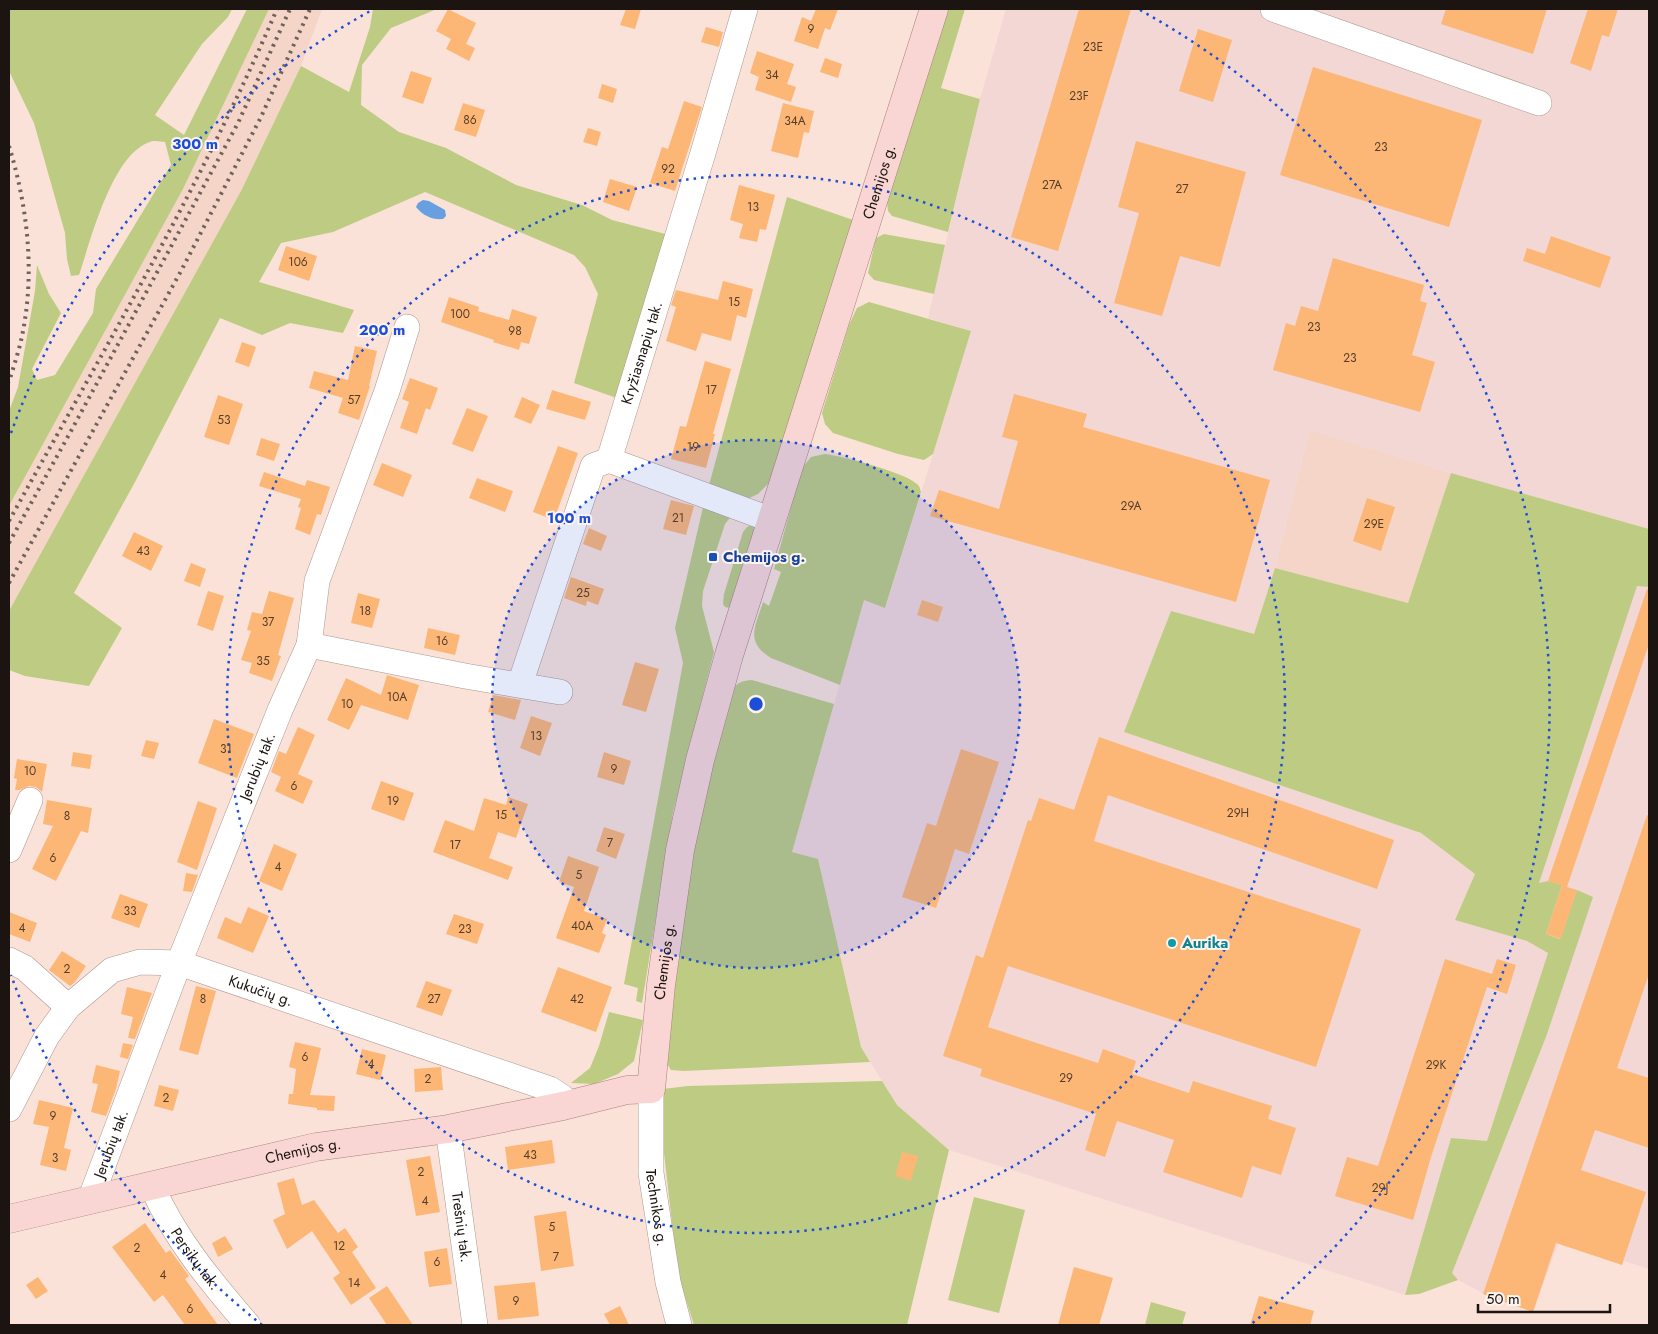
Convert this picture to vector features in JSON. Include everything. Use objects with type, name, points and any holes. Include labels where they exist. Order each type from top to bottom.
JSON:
[{"type":"main road","name":"Chemijos g.","points":[[9,1219],[316,1147],[448,1129],[563,1106],[627,1090],[650,1089],[661,985],[680,850],[700,760],[719,689],[934,9]]},
{"type":"street","name":"Kryžiasnapių tak.","points":[[609,460],[745,9]]},
{"type":"street","points":[[1273,9],[1539,103]]},
{"type":"street","name":"Jerubių tak.","points":[[90,1200],[179,962],[280,710],[309,645],[317,581],[387,392],[407,327]]},
{"type":"street","points":[[520,684],[593,466],[609,460],[772,520]]},
{"type":"street","points":[[309,645],[465,676],[560,692]]},
{"type":"street","points":[[9,850],[30,800]]},
{"type":"street","points":[[9,960],[25,968],[68,1007]]},
{"type":"street","name":"Kukučių g.","points":[[9,1109],[47,1036],[68,1007],[112,970],[140,962],[179,962],[550,1089],[562,1096],[563,1106]]},
{"type":"street","name":"Technikos g.","points":[[650,1089],[651,1174],[667,1274],[679,1325]]},
{"type":"street","name":"Trešnių tak.","points":[[448,1129],[475,1325]]},
{"type":"street","name":"Persikų tak.","points":[[152,1186],[182,1242],[248,1325]]},
{"type":"shaded area","points":[[269,9],[322,9],[301,66],[241,191],[9,611],[9,506],[183,189]]},
{"type":"shaded area","points":[[1006,9],[1649,9],[1649,529],[1451,473],[1310,430],[1275,568],[1254,634],[1124,732],[1421,833],[1475,874],[1455,920],[1527,941],[1548,953],[1487,1141],[1451,1138],[1405,1295],[949,1150],[897,1105],[861,1047],[818,859],[792,852],[864,600],[886,607],[971,331],[928,318],[980,99]]},
{"type":"shaded area","points":[[1310,430],[1451,473],[1408,603],[1275,568]]},
{"type":"shaded area","points":[[1637,585],[1649,587],[1649,1269],[1558,1244],[1533,1312],[1483,1293],[1458,1280],[1452,1273],[1546,1037],[1561,939],[1546,934],[1562,886],[1548,881],[1538,884]]},
{"type":"green space","points":[[9,9],[232,9],[228,17],[202,44],[155,115],[184,135],[247,9],[269,9],[183,189],[9,506],[9,411],[18,387],[35,291],[37,265],[49,294],[61,313],[32,369],[37,380],[55,375],[93,313],[96,289],[171,165],[165,142],[155,141],[137,150],[125,163],[114,180],[105,200],[79,275],[71,276],[67,259],[65,233],[34,123],[9,71]]},
{"type":"green space","points":[[373,9],[437,9],[391,28],[362,65],[361,105],[399,132],[446,148],[516,185],[582,205],[612,220],[677,237],[628,402],[574,383],[598,294],[585,267],[574,255],[425,192],[333,232],[281,243],[259,282],[354,310],[343,333],[290,323],[262,335],[220,318],[135,482],[74,593],[122,628],[89,686],[25,676],[9,670],[9,611],[241,191],[301,66],[349,92],[370,27]]},
{"type":"green space","points":[[948,9],[965,9],[941,88],[980,99],[948,232],[892,216],[888,211],[887,201]]},
{"type":"green space","points":[[787,197],[853,220],[771,481],[758,494],[745,500],[708,489]]},
{"type":"green space","points":[[884,234],[945,245],[934,294],[874,280],[868,273],[876,238]]},
{"type":"green space","points":[[869,302],[971,331],[933,454],[924,460],[898,454],[833,433],[825,424],[822,413],[849,325],[857,308]]},
{"type":"green space","points":[[825,454],[902,475],[918,485],[921,492],[885,608],[864,600],[840,685],[771,658],[757,645],[754,633],[763,602],[769,606],[781,572],[774,569],[802,468],[811,457]]},
{"type":"green space","points":[[1451,473],[1649,529],[1649,587],[1637,586],[1539,883],[1548,881],[1562,885],[1546,934],[1560,939],[1577,890],[1593,897],[1546,1037],[1452,1273],[1458,1280],[1419,1294],[1405,1295],[1451,1138],[1487,1141],[1548,953],[1527,941],[1455,920],[1475,874],[1421,833],[1124,732],[1171,611],[1254,634],[1275,568],[1408,603]]},
{"type":"green space","points":[[704,503],[733,514],[725,524],[703,591],[702,606],[714,652],[673,812],[642,1003],[636,1001],[638,988],[624,984],[683,663],[675,628]]},
{"type":"green space","points":[[752,525],[755,528],[730,608],[725,607],[723,604],[724,594],[743,532]]},
{"type":"green space","points":[[752,680],[834,704],[792,852],[818,859],[861,1047],[870,1062],[684,1071],[671,1070],[665,1060],[691,860],[713,764],[733,689],[741,682]]},
{"type":"green space","points":[[609,1012],[643,1020],[634,1061],[618,1074],[594,1084],[571,1083],[590,1068]]},
{"type":"green space","points":[[882,1081],[897,1105],[949,1150],[907,1325],[694,1325],[678,1275],[664,1153],[663,1089],[688,1086]]},
{"type":"green space","points":[[974,1197],[1025,1210],[999,1313],[948,1300]]},
{"type":"green space","points":[[1151,1302],[1186,1312],[1182,1325],[1145,1325]]},
{"type":"water","points":[[423,200],[429,201],[445,210],[446,216],[443,219],[436,219],[422,213],[416,207]]},
{"type":"building","points":[[448,9],[476,23],[466,44],[475,48],[469,61],[446,49],[451,39],[436,31]]},
{"type":"building","points":[[626,9],[641,9],[635,29],[620,25]]},
{"type":"building","points":[[816,9],[838,9],[830,30],[825,28],[818,49],[794,41],[802,17],[811,21]]},
{"type":"building","points":[[1079,9],[1131,9],[1058,251],[1011,237]]},
{"type":"building","points":[[1446,9],[1547,9],[1533,54],[1441,24]]},
{"type":"building","points":[[1588,9],[1618,9],[1609,37],[1602,35],[1591,71],[1570,63]]},
{"type":"building","points":[[706,27],[723,32],[719,47],[701,42]]},
{"type":"building","points":[[1198,29],[1232,40],[1213,102],[1179,91]]},
{"type":"building","points":[[757,51],[794,64],[787,84],[796,87],[791,102],[755,90],[759,77],[750,73]]},
{"type":"building","points":[[825,58],[842,64],[838,78],[820,72]]},
{"type":"building","points":[[1313,67],[1482,120],[1449,227],[1280,175]]},
{"type":"building","points":[[411,71],[432,78],[423,104],[402,97]]},
{"type":"building","points":[[602,84],[617,89],[613,103],[598,98]]},
{"type":"building","points":[[684,101],[702,107],[675,191],[650,183],[662,147],[668,149]]},
{"type":"building","points":[[463,103],[485,110],[476,137],[454,130]]},
{"type":"building","points":[[783,103],[814,111],[809,133],[804,132],[798,158],[771,151]]},
{"type":"building","points":[[588,128],[601,132],[597,146],[583,142]]},
{"type":"building","points":[[1136,141],[1246,172],[1220,267],[1180,256],[1162,316],[1114,303],[1139,213],[1118,207]]},
{"type":"building","points":[[610,179],[637,187],[629,211],[603,202]]},
{"type":"building","points":[[739,185],[775,195],[766,230],[760,229],[757,242],[739,238],[743,224],[730,220]]},
{"type":"building","points":[[1551,236],[1611,257],[1600,288],[1523,261],[1527,248],[1545,254]]},
{"type":"building","points":[[286,246],[317,256],[309,281],[278,270]]},
{"type":"building","points":[[1333,258],[1424,285],[1420,301],[1427,303],[1412,355],[1435,362],[1420,412],[1273,370],[1286,323],[1295,326],[1301,306],[1318,311]]},
{"type":"building","points":[[723,281],[753,289],[746,318],[737,315],[731,341],[702,333],[696,351],[666,341],[676,307],[671,305],[676,290],[718,300]]},
{"type":"building","points":[[449,297],[479,307],[478,311],[509,320],[512,309],[537,317],[529,344],[521,342],[519,350],[441,322]]},
{"type":"building","points":[[242,342],[256,347],[249,367],[235,362]]},
{"type":"building","points":[[355,346],[377,351],[370,386],[359,420],[338,413],[343,398],[309,388],[314,371],[348,380]]},
{"type":"building","points":[[705,361],[731,369],[713,434],[715,434],[706,468],[671,459],[680,426],[686,427]]},
{"type":"building","points":[[410,378],[438,388],[430,410],[426,408],[417,434],[400,428],[409,402],[402,399]]},
{"type":"building","points":[[552,390],[591,402],[585,420],[546,409]]},
{"type":"building","points":[[1014,394],[1087,414],[1083,427],[1270,480],[1236,602],[930,516],[939,490],[999,509],[1018,441],[1002,437]]},
{"type":"building","points":[[218,395],[243,404],[229,445],[204,437]]},
{"type":"building","points":[[522,397],[540,405],[531,424],[514,417]]},
{"type":"building","points":[[467,408],[488,416],[473,452],[452,444]]},
{"type":"building","points":[[261,438],[280,444],[274,461],[256,455]]},
{"type":"building","points":[[558,446],[578,453],[554,520],[533,512]]},
{"type":"building","points":[[382,463],[412,475],[403,497],[373,485]]},
{"type":"building","points":[[264,472],[305,486],[307,480],[330,487],[321,515],[317,514],[310,535],[295,529],[301,508],[298,507],[301,499],[259,486]]},
{"type":"building","points":[[477,478],[513,491],[505,512],[469,498]]},
{"type":"building","points":[[1367,498],[1395,507],[1381,551],[1353,541]]},
{"type":"building","points":[[671,500],[694,506],[686,535],[663,529]]},
{"type":"building","points":[[589,528],[607,536],[601,551],[583,544]]},
{"type":"building","points":[[134,532],[163,546],[151,571],[122,556]]},
{"type":"building","points":[[191,563],[206,569],[200,587],[184,581]]},
{"type":"building","points":[[571,577],[604,589],[598,605],[587,601],[586,606],[564,598]]},
{"type":"building","points":[[1647,589],[1649,590],[1649,644],[1567,887],[1577,890],[1561,939],[1546,934],[1562,886],[1548,881]]},
{"type":"building","points":[[208,591],[224,596],[213,631],[197,625]]},
{"type":"building","points":[[269,591],[294,598],[278,655],[281,656],[272,681],[249,673],[252,663],[241,660],[251,631],[247,630],[252,612],[262,614]]},
{"type":"building","points":[[358,593],[380,599],[372,628],[351,623]]},
{"type":"building","points":[[922,600],[943,607],[938,622],[917,615]]},
{"type":"building","points":[[428,628],[460,635],[455,655],[424,648]]},
{"type":"building","points":[[635,662],[659,669],[646,712],[622,705]]},
{"type":"building","points":[[387,675],[419,685],[408,720],[361,705],[349,730],[327,720],[346,678],[381,695]]},
{"type":"building","points":[[493,695],[521,700],[515,720],[488,712]]},
{"type":"building","points":[[531,716],[552,723],[540,756],[520,748]]},
{"type":"building","points":[[214,719],[254,734],[237,778],[198,763]]},
{"type":"building","points":[[298,727],[315,735],[298,774],[313,781],[303,804],[275,791],[281,777],[271,772],[279,751],[286,754]]},
{"type":"building","points":[[1099,737],[1394,840],[1377,889],[1108,795],[1094,841],[1361,929],[1316,1067],[1008,966],[988,1027],[1098,1063],[1103,1049],[1136,1061],[1132,1074],[1189,1093],[1193,1081],[1272,1106],[1268,1119],[1296,1128],[1281,1175],[1252,1166],[1242,1198],[1163,1172],[1174,1140],[1117,1121],[1105,1157],[1085,1150],[1096,1114],[980,1076],[982,1069],[943,1056],[976,955],[983,958],[1028,820],[1031,821],[1039,798],[1074,810]]},
{"type":"building","points":[[146,740],[159,743],[154,759],[141,756]]},
{"type":"building","points":[[961,749],[999,762],[969,854],[955,849],[936,908],[902,897],[927,823],[936,826]]},
{"type":"building","points":[[73,752],[92,755],[90,769],[71,766]]},
{"type":"building","points":[[604,752],[631,761],[624,785],[597,777]]},
{"type":"building","points":[[17,759],[47,764],[42,792],[36,787],[29,786],[15,790],[17,779],[14,778]]},
{"type":"building","points":[[381,781],[414,793],[404,821],[371,809]]},
{"type":"building","points":[[508,797],[528,804],[516,838],[498,832],[489,858],[513,867],[508,880],[433,852],[445,820],[474,831],[484,798],[506,805]]},
{"type":"building","points":[[47,800],[92,808],[88,833],[81,831],[56,881],[32,869],[53,826],[43,824]]},
{"type":"building","points":[[198,801],[217,808],[197,870],[177,862]]},
{"type":"building","points":[[1647,815],[1649,816],[1649,974],[1617,1068],[1649,1078],[1649,1148],[1595,1130],[1581,1170],[1646,1192],[1622,1265],[1556,1243],[1533,1312],[1483,1294]]},
{"type":"building","points":[[604,827],[625,834],[616,859],[596,851]]},
{"type":"building","points":[[274,844],[297,854],[282,891],[259,881]]},
{"type":"building","points":[[568,856],[599,867],[584,911],[607,919],[602,933],[606,935],[599,953],[556,938],[574,887],[559,882]]},
{"type":"building","points":[[186,873],[198,875],[192,892],[183,891]]},
{"type":"building","points":[[120,894],[148,904],[139,928],[111,918]]},
{"type":"building","points":[[248,907],[269,916],[253,953],[217,938],[225,917],[241,924]]},
{"type":"building","points":[[9,912],[37,923],[30,942],[9,934]]},
{"type":"building","points":[[454,914],[484,924],[477,944],[446,934]]},
{"type":"building","points":[[62,951],[86,966],[70,986],[49,970]]},
{"type":"building","points":[[1445,959],[1492,974],[1497,959],[1516,965],[1507,994],[1487,987],[1431,1157],[1413,1220],[1335,1196],[1347,1157],[1378,1166]]},
{"type":"building","points":[[558,967],[612,987],[596,1032],[541,1012]]},
{"type":"building","points":[[426,981],[452,990],[442,1016],[416,1007]]},
{"type":"building","points":[[196,986],[216,991],[198,1055],[179,1050]]},
{"type":"building","points":[[127,987],[152,993],[135,1039],[128,1038],[133,1017],[121,1014]]},
{"type":"building","points":[[295,1042],[321,1048],[310,1095],[335,1096],[334,1111],[317,1110],[317,1108],[288,1104],[289,1094],[293,1094],[296,1069],[289,1067]]},
{"type":"building","points":[[123,1043],[133,1045],[128,1059],[120,1057]]},
{"type":"building","points":[[362,1049],[386,1055],[380,1080],[356,1074]]},
{"type":"building","points":[[96,1065],[120,1071],[116,1089],[106,1116],[91,1112],[98,1084],[92,1083]]},
{"type":"building","points":[[441,1067],[443,1090],[415,1092],[414,1069]]},
{"type":"building","points":[[159,1085],[179,1090],[173,1111],[154,1106]]},
{"type":"building","points":[[39,1100],[73,1108],[64,1148],[71,1150],[66,1171],[40,1165],[49,1127],[33,1124]]},
{"type":"building","points":[[552,1140],[555,1163],[508,1170],[505,1147]]},
{"type":"building","points":[[902,1152],[918,1156],[911,1181],[895,1176]]},
{"type":"building","points":[[430,1156],[440,1212],[416,1216],[406,1160]]},
{"type":"building","points":[[294,1178],[302,1205],[314,1200],[338,1233],[345,1228],[358,1247],[352,1252],[376,1288],[351,1305],[333,1278],[340,1273],[312,1231],[287,1249],[273,1220],[285,1214],[277,1183]]},
{"type":"building","points":[[566,1211],[574,1266],[541,1271],[534,1216]]},
{"type":"building","points":[[145,1223],[166,1253],[170,1250],[189,1276],[185,1279],[218,1325],[185,1325],[163,1295],[154,1302],[112,1247]]},
{"type":"building","points":[[225,1236],[233,1249],[218,1257],[212,1243]]},
{"type":"building","points":[[447,1248],[452,1284],[429,1287],[424,1252]]},
{"type":"building","points":[[1074,1267],[1113,1278],[1099,1325],[1058,1325]]},
{"type":"building","points":[[38,1277],[48,1291],[36,1299],[26,1285]]},
{"type":"building","points":[[535,1282],[539,1316],[498,1320],[494,1286]]},
{"type":"building","points":[[387,1286],[413,1325],[387,1325],[369,1298]]},
{"type":"building","points":[[1259,1296],[1314,1311],[1310,1325],[1250,1325]]},
{"type":"building","points":[[620,1306],[629,1325],[610,1325],[604,1314]]},
{"type":"railway","points":[[9,521],[115,332],[183,204],[216,140],[277,9]]},
{"type":"railway","points":[[9,543],[238,123],[290,9]]},
{"type":"railway","points":[[9,583],[181,271],[261,117],[310,9]]},
{"type":"railway","points":[[9,146],[25,214],[29,261],[27,308],[19,350],[9,382]]},
{"type":"place","name":"Chemijos g.","points":[[713,557]]},
{"type":"place","name":"Aurika","points":[[1172,943]]}]
